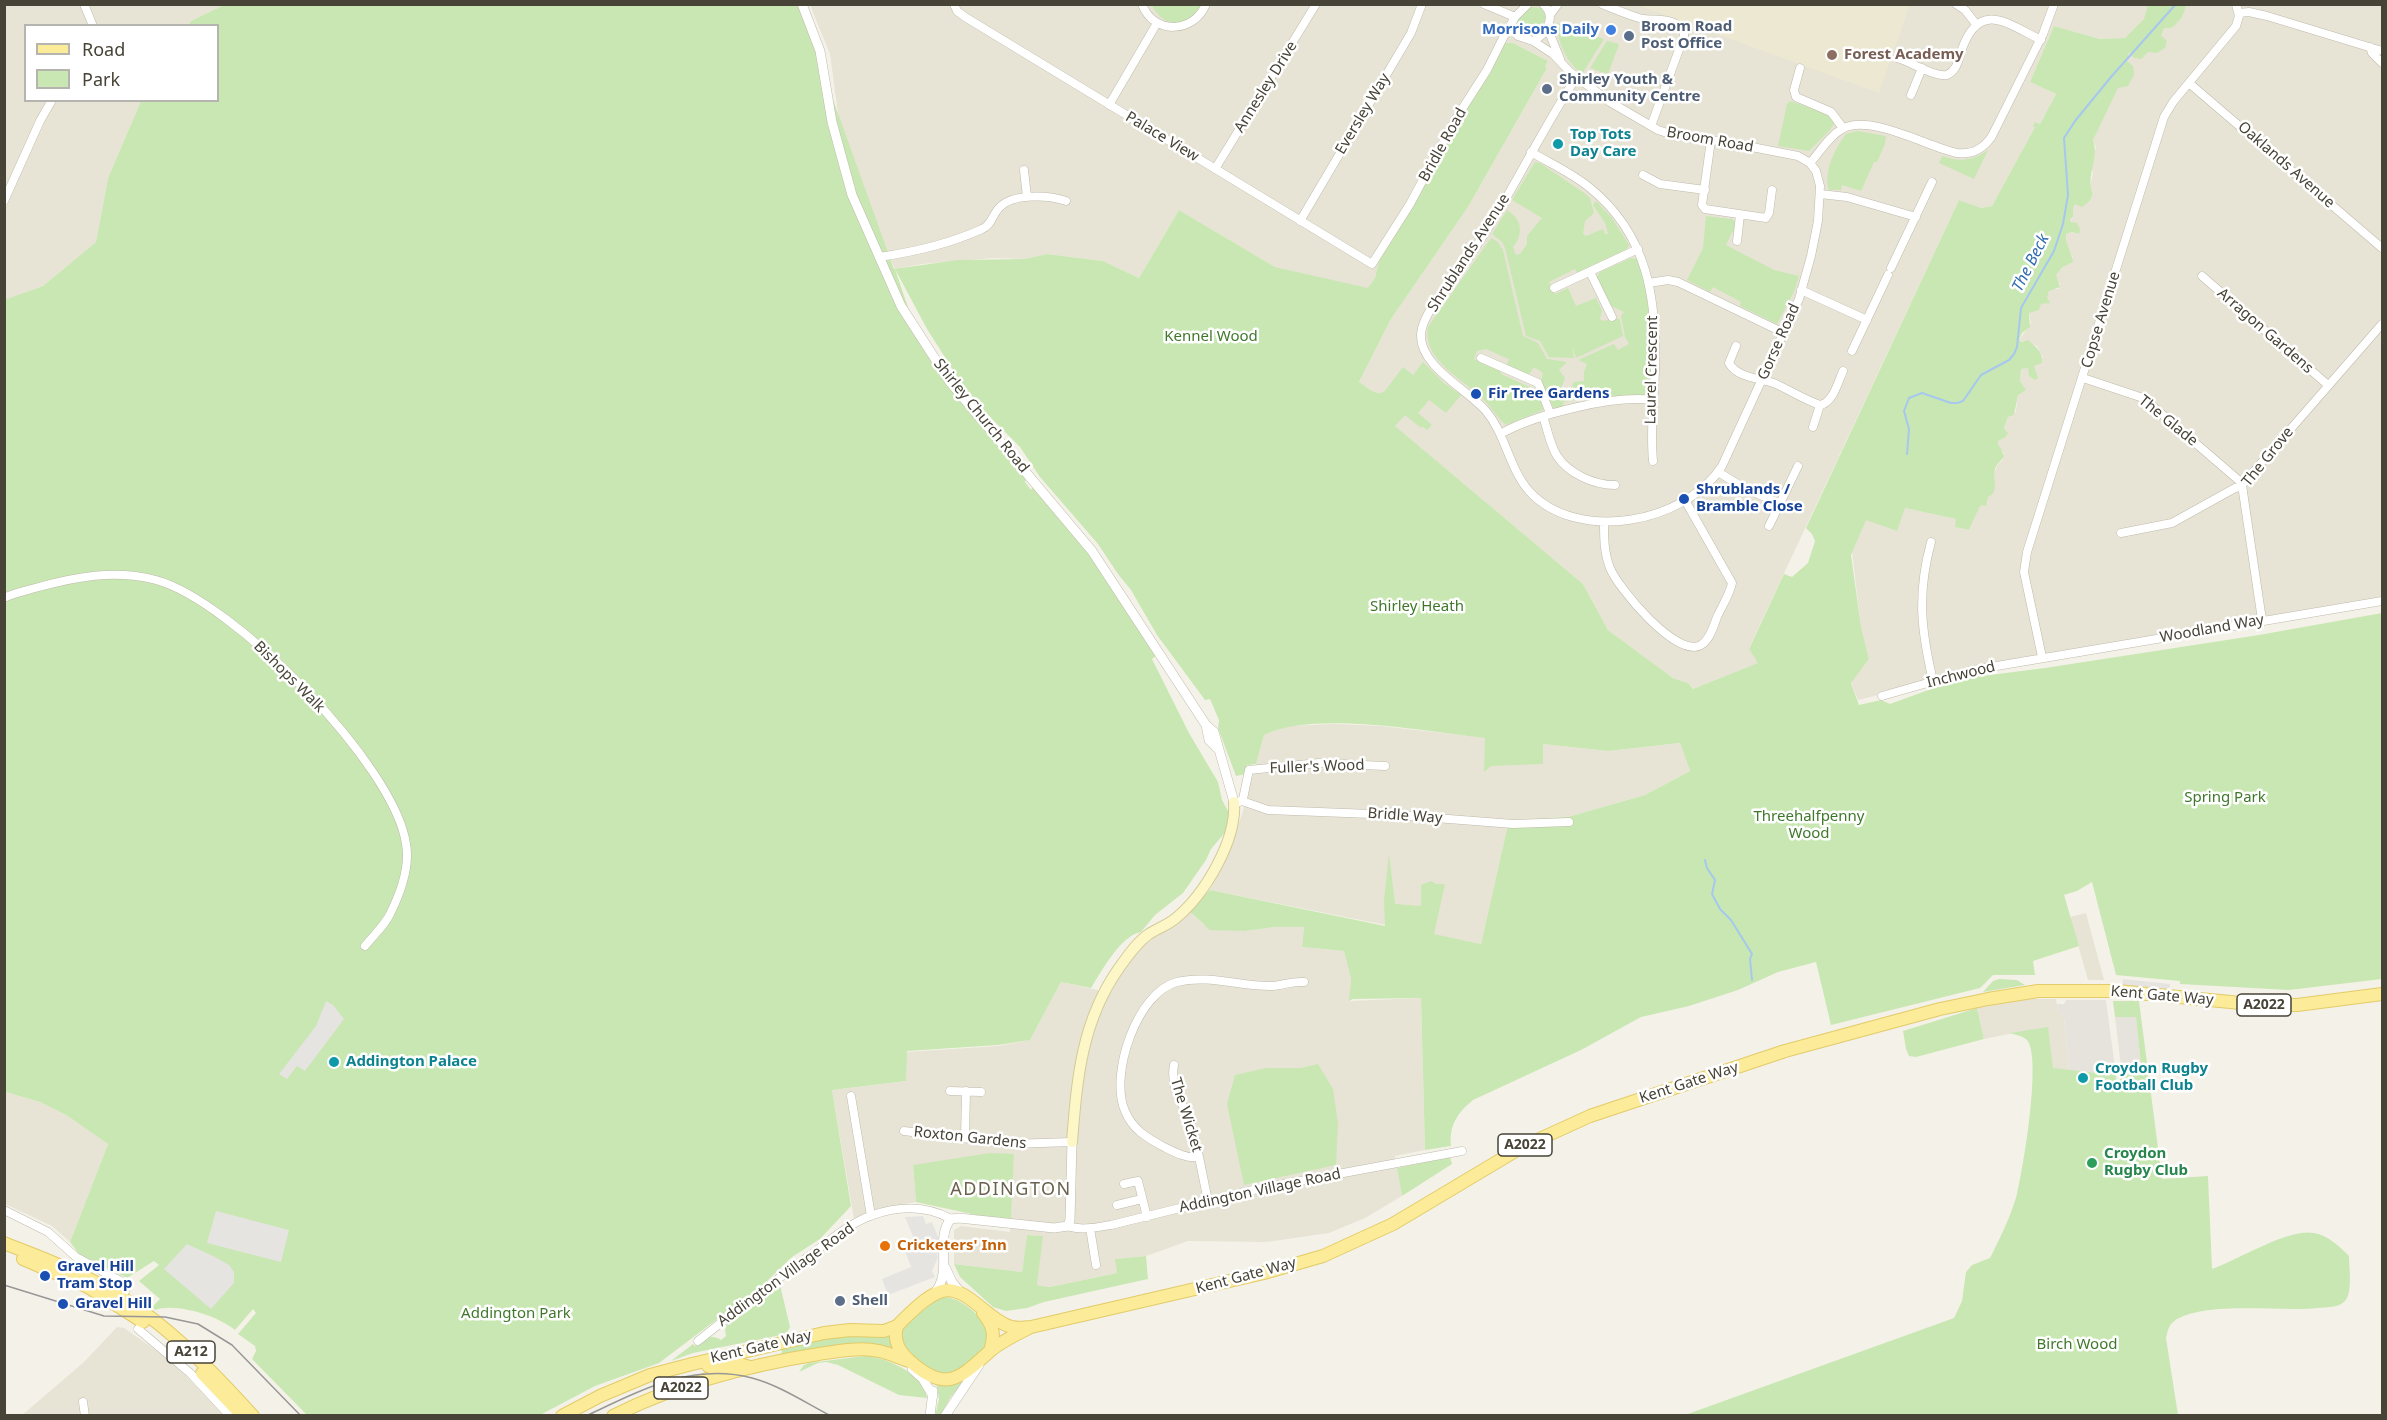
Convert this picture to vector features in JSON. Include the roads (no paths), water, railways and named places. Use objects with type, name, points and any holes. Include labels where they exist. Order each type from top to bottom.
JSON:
[{"type":"main road","points":[[1072,1142],[1079,1072],[1088,1026],[1097,1006],[1118,969],[1137,945],[1148,935],[1177,918],[1210,878],[1222,854],[1238,802]]},
{"type":"main road","name":"Kent Gate Way","points":[[1031,1327],[1264,1273],[1323,1256],[1393,1224],[1522,1147],[1590,1116],[1785,1051],[1940,1010],[2038,991],[2117,991],[2251,1004],[2297,1005],[2382,994]]},
{"type":"main road","name":"A212","points":[[4,1243],[125,1293],[179,1341],[253,1416]]},
{"type":"main road","name":"A212","points":[[4,1252],[94,1290],[137,1318],[164,1344],[197,1368],[232,1415]]},
{"type":"main road","points":[[944,1290],[963,1294],[1013,1328],[1031,1327],[1008,1338],[967,1373],[950,1379],[936,1378],[915,1366],[895,1341],[897,1326],[933,1296],[944,1290]]},
{"type":"main road","points":[[979,1307],[991,1324],[993,1332],[986,1356]]},
{"type":"main road","name":"Kent Gate Way","points":[[562,1416],[600,1396],[650,1375],[824,1333],[850,1330],[885,1331],[897,1326]]},
{"type":"main road","name":"Kent Gate Way","points":[[613,1416],[681,1388],[751,1367],[837,1351],[878,1350],[915,1366]]},
{"type":"main road","points":[[692,1364],[708,1366],[739,1364],[751,1367]]},
{"type":"street","points":[[84,4],[92,24]]},
{"type":"street","name":"Shirley Church Road","points":[[802,4],[820,51],[840,159],[852,195],[901,306],[950,382],[1092,552],[1206,725],[1209,740],[1218,749],[1230,789],[1238,802]]},
{"type":"street","name":"Palace View","points":[[954,4],[957,11],[965,17],[1369,264],[1374,263]]},
{"type":"street","points":[[1142,4],[1149,17],[1170,28],[1184,26],[1197,19],[1206,4]]},
{"type":"street","name":"Annesley Drive","points":[[1215,169],[1316,4]]},
{"type":"street","name":"Eversley Way","points":[[1300,221],[1411,33],[1422,4]]},
{"type":"street","points":[[1484,4],[1515,17]]},
{"type":"street","name":"Bridle Road","points":[[1374,263],[1420,186],[1455,120],[1488,70],[1504,34],[1511,29],[1511,23],[1515,17],[1528,4]]},
{"type":"street","points":[[1511,29],[1518,36],[1533,41],[1540,37],[1547,27],[1550,15],[1558,4]]},
{"type":"street","points":[[1602,4],[1640,18],[1662,19],[1684,31],[1651,126]]},
{"type":"street","points":[[1956,4],[1965,10],[1976,24]]},
{"type":"street","points":[[1810,163],[1832,138],[1844,128],[1854,125],[1869,125],[1962,154],[1971,153],[1980,148],[1992,136],[2040,40],[2054,4]]},
{"type":"street","points":[[1543,5],[1550,15]]},
{"type":"street","points":[[2237,9],[2382,51]]},
{"type":"street","name":"Copse Avenue","points":[[2042,657],[2024,564],[2164,117],[2189,82],[2234,29],[2239,21],[2237,9]]},
{"type":"street","points":[[1897,58],[1938,75],[1950,74],[1956,66],[1966,36],[1976,24],[1983,20],[1996,19],[2040,40]]},
{"type":"street","points":[[1109,105],[1157,23]]},
{"type":"street","name":"Broom Road","points":[[1547,27],[1560,59]]},
{"type":"street","name":"Broom Road","points":[[1533,41],[1560,59],[1576,78],[1624,111],[1671,135],[1798,156],[1810,163]]},
{"type":"street","points":[[2370,47],[2372,53],[2382,63]]},
{"type":"street","points":[[1800,68],[1794,95],[1831,112],[1844,128]]},
{"type":"street","points":[[1911,95],[1922,68]]},
{"type":"street","name":"Shrublands Avenue","points":[[1576,78],[1486,233],[1432,308],[1421,331],[1423,346],[1431,361],[1484,408],[1502,433],[1521,479],[1534,496],[1569,515],[1604,522],[1654,513],[1686,502]]},
{"type":"street","name":"Oaklands Avenue","points":[[2189,82],[2382,249]]},
{"type":"street","points":[[4,201],[40,120],[51,102]]},
{"type":"street","points":[[1712,140],[1702,205],[1705,209],[1766,218],[1772,190]]},
{"type":"street","name":"Laurel Crescent","points":[[1531,153],[1574,176],[1596,193],[1623,222],[1638,249],[1649,283],[1655,335],[1651,431],[1653,461]]},
{"type":"street","name":"Gorse Road","points":[[1686,502],[1706,486],[1718,472],[1784,333],[1801,290],[1816,232],[1820,194],[1818,176],[1810,163]]},
{"type":"street","points":[[1024,170],[1027,196]]},
{"type":"street","points":[[1643,176],[1659,184],[1705,190]]},
{"type":"street","points":[[1852,351],[1932,182]]},
{"type":"street","points":[[1820,194],[1847,197],[1916,217]]},
{"type":"street","points":[[879,257],[909,254],[985,228],[1002,205],[1027,196],[1050,195],[1066,201]]},
{"type":"street","points":[[1737,241],[1740,215]]},
{"type":"street","points":[[1554,288],[1638,249]]},
{"type":"street","points":[[1590,272],[1612,317]]},
{"type":"street","name":"Arragon Gardens","points":[[2202,276],[2328,385]]},
{"type":"street","points":[[1649,283],[1668,280],[1678,282],[1784,333]]},
{"type":"street","points":[[1801,290],[1867,321]]},
{"type":"street","name":"The Grove","points":[[2262,620],[2242,485],[2382,324]]},
{"type":"street","points":[[1736,346],[1730,365],[1739,372],[1777,385],[1820,405],[1829,400],[1843,371]]},
{"type":"street","points":[[1481,358],[1538,383],[1555,451],[1562,461],[1595,483],[1615,485]]},
{"type":"street","name":"The Glade","points":[[2083,378],[2143,398],[2242,485]]},
{"type":"street","points":[[1502,433],[1547,414],[1627,399],[1653,400]]},
{"type":"street","points":[[1813,427],[1820,405]]},
{"type":"street","points":[[1770,526],[1798,466]]},
{"type":"street","points":[[1718,472],[1741,486],[1780,504]]},
{"type":"street","points":[[2121,533],[2172,523],[2242,485]]},
{"type":"street","points":[[1604,522],[1605,554],[1620,588],[1650,621],[1676,640],[1689,646],[1698,646],[1709,636],[1732,583],[1686,502]]},
{"type":"street","points":[[1927,547],[1921,618],[1933,681]]},
{"type":"street","name":"Bishops Walk","points":[[4,598],[68,579],[100,574],[156,580],[187,594],[240,629],[288,672],[342,731],[379,782],[400,818],[407,845],[406,870],[390,916],[365,946]]},
{"type":"street","name":"Woodland Way","points":[[2042,657],[2382,601]]},
{"type":"street","name":"Inchwood","points":[[1882,696],[1972,670],[2042,657]]},
{"type":"street","name":"Fuller's Wood","points":[[1246,782],[1249,770],[1319,763],[1384,766]]},
{"type":"street","points":[[1230,789],[1246,782]]},
{"type":"street","points":[[1238,802],[1246,782]]},
{"type":"street","name":"Bridle Way","points":[[1238,802],[1268,810],[1397,815],[1513,824],[1569,822]]},
{"type":"street","points":[[1198,1157],[1186,1156],[1151,1140],[1136,1129],[1125,1113],[1120,1092],[1122,1060],[1139,1019],[1158,995],[1175,982],[1210,981],[1272,986],[1288,981],[1304,982]]},
{"type":"street","name":"The Wicket","points":[[1174,1065],[1172,1074],[1176,1093],[1192,1129],[1208,1201]]},
{"type":"street","points":[[950,1091],[981,1092]]},
{"type":"street","points":[[965,1138],[966,1091]]},
{"type":"street","points":[[851,1096],[871,1216]]},
{"type":"street","name":"Roxton Gardens","points":[[904,1131],[1020,1144],[1072,1142]]},
{"type":"street","points":[[1068,1226],[1072,1142]]},
{"type":"street","name":"Addington Village Road","points":[[698,1341],[824,1244],[854,1224],[893,1210],[914,1208],[942,1214],[951,1220],[959,1218],[1054,1228],[1068,1226],[1090,1228],[1324,1176],[1457,1155]]},
{"type":"street","points":[[1124,1184],[1138,1181],[1147,1217]]},
{"type":"street","points":[[1117,1206],[1142,1199]]},
{"type":"street","points":[[4,1210],[48,1232],[76,1257],[95,1269],[122,1280],[128,1285],[125,1293]]},
{"type":"street","points":[[933,1296],[940,1287],[945,1267],[945,1230],[951,1220]]},
{"type":"street","points":[[1090,1228],[1096,1265]]},
{"type":"street","points":[[945,1267],[952,1282],[963,1294]]},
{"type":"street","points":[[716,1327],[721,1335]]},
{"type":"street","points":[[138,1329],[164,1344]]},
{"type":"street","points":[[890,1355],[923,1379],[933,1396]]},
{"type":"street","points":[[945,1416],[956,1396],[986,1356]]},
{"type":"street","points":[[915,1366],[931,1379],[934,1388],[930,1416]]},
{"type":"street","points":[[83,1402],[85,1416]]},
{"type":"waterway","name":"The Beck","points":[[1907,454],[1909,429],[1904,411],[1909,398],[1922,393],[1951,403],[1963,401],[1981,375],[2009,360],[2014,354],[2017,347],[2021,308],[2054,251],[2063,224],[2068,195],[2064,138],[2111,77],[2176,4]]},
{"type":"waterway","points":[[1705,860],[1715,880],[1712,894],[1752,954],[1750,959],[1752,980]]},
{"type":"tram line","points":[[4,1285],[104,1316],[165,1317],[198,1324],[232,1345],[301,1416]]},
{"type":"tram line","points":[[586,1416],[626,1397],[666,1382],[687,1376],[708,1374],[730,1374],[762,1381],[831,1416]]},
{"type":"place","name":"Morrisons Daily","points":[[1611,30]]},
{"type":"place","name":"Broom Road Post Office","points":[[1629,36]]},
{"type":"place","name":"Forest Academy","points":[[1832,55]]},
{"type":"place","name":"Shirley Youth & Community Centre","points":[[1547,89]]},
{"type":"place","name":"Top Tots Day Care","points":[[1558,144]]},
{"type":"place","name":"Fir Tree Gardens","points":[[1476,394]]},
{"type":"place","name":"Shrublands / Bramble Close","points":[[1684,499]]},
{"type":"place","name":"Addington Palace","points":[[334,1062]]},
{"type":"place","name":"Croydon Rugby Football Club","points":[[2083,1078]]},
{"type":"place","name":"Croydon Rugby Club","points":[[2092,1163]]},
{"type":"place","name":"Cricketers' Inn","points":[[885,1246]]},
{"type":"place","name":"Gravel Hill Tram Stop","points":[[45,1276]]},
{"type":"place","name":"Shell","points":[[840,1301]]},
{"type":"place","name":"Gravel Hill","points":[[63,1304]]},
{"type":"district","name":"ADDINGTON","points":[[1011,1190]]},
{"type":"park label","name":"Kennel Wood","points":[[1211,337]]},
{"type":"park label","name":"Shirley Heath","points":[[1417,607]]},
{"type":"park label","name":"Spring Park","points":[[2225,798]]},
{"type":"park label","name":"Threehalfpenny Wood","points":[[1809,826]]},
{"type":"park label","name":"Addington Park","points":[[516,1314]]},
{"type":"park label","name":"Birch Wood","points":[[2077,1345]]}]
